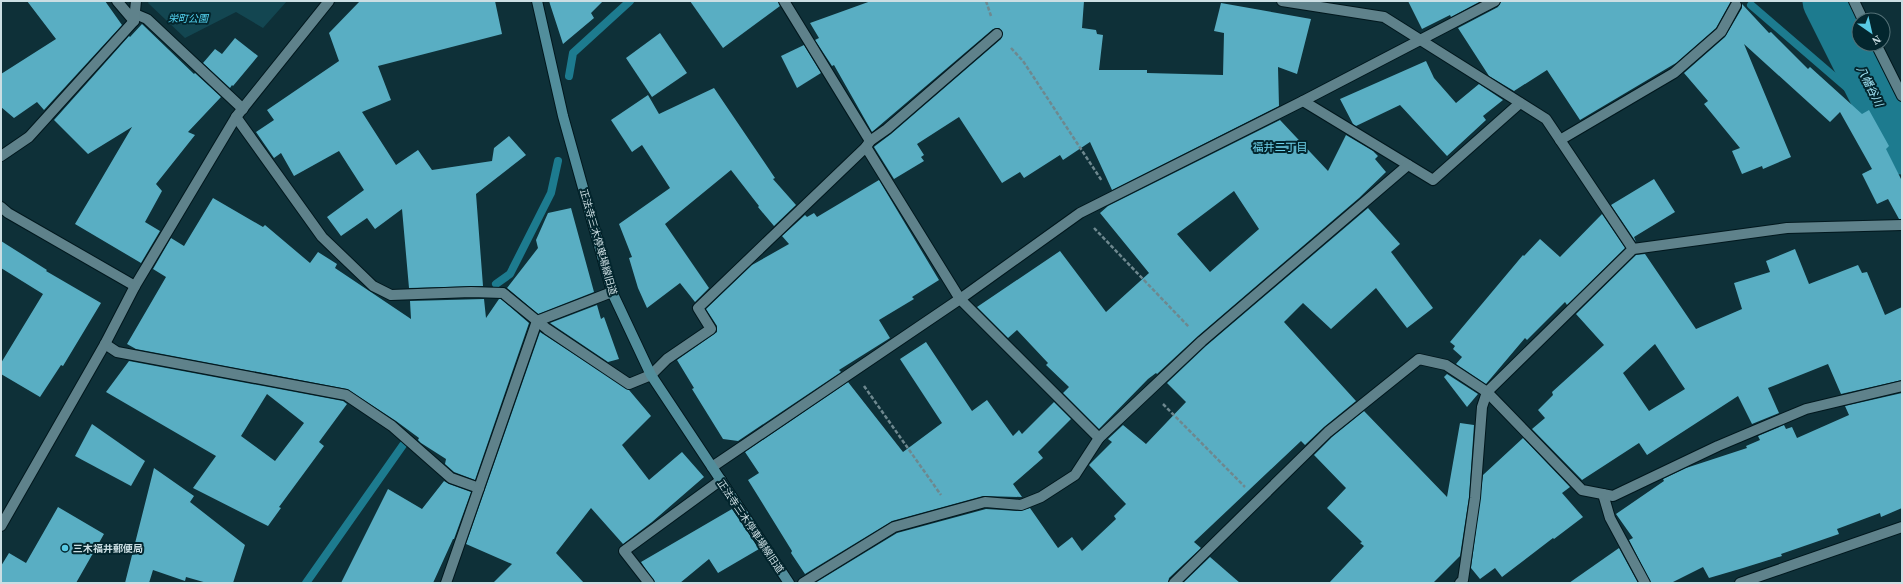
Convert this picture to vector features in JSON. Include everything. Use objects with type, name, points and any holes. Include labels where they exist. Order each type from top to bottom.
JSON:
[{"type":"street","points":[[117,1],[134,17],[148,19],[240,113],[322,237],[373,286],[391,296],[471,292],[503,293],[536,321],[629,384],[650,375],[667,359],[711,329],[698,308],[868,144],[997,34]]},
{"type":"street","points":[[1,156],[29,137],[134,17],[136,1]]},
{"type":"street","points":[[1,526],[105,344],[136,286],[240,113],[329,1]]},
{"type":"street","name":"正法寺三木停車場線旧道","points":[[537,1],[563,116],[612,292],[650,375],[789,583]]},
{"type":"street","points":[[784,1],[960,299],[1098,438]]},
{"type":"street","points":[[1282,1],[1384,18],[1546,119],[1633,249]]},
{"type":"street","points":[[712,467],[960,299],[1080,213],[1303,101],[1495,1]]},
{"type":"street","points":[[1854,1],[1859,12]]},
{"type":"street","points":[[1560,140],[1674,73],[1721,32],[1736,5]]},
{"type":"street","points":[[1880,52],[1902,96]]},
{"type":"street","points":[[1303,101],[1433,180],[1520,103]]},
{"type":"street","points":[[803,583],[894,527],[985,502],[1021,505],[1041,498],[1075,475],[1098,438],[1149,390],[1202,341],[1408,165]]},
{"type":"street","points":[[1,207],[8,213],[136,286]]},
{"type":"street","points":[[1460,583],[1463,580],[1475,498],[1482,407],[1487,392],[1633,249],[1787,228],[1902,225]]},
{"type":"street","points":[[536,321],[612,292]]},
{"type":"street","points":[[446,583],[536,321]]},
{"type":"street","points":[[105,344],[117,352],[346,395],[392,426],[451,478],[479,488]]},
{"type":"street","points":[[1174,583],[1328,432],[1419,359],[1446,365],[1487,392],[1582,490],[1613,496],[1718,446],[1806,409],[1902,386]]},
{"type":"street","points":[[649,583],[624,551],[721,480]]},
{"type":"street","points":[[1603,494],[1610,518],[1645,583]]},
{"type":"street","points":[[1740,583],[1902,526]]},
{"type":"path","points":[[986,1],[997,34],[1023,60],[1112,197]]},
{"type":"path","points":[[1080,213],[1202,341]]},
{"type":"path","points":[[853,371],[953,511]]},
{"type":"path","points":[[1149,390],[1258,500]]},
{"type":"green space","name":"栄町公園","points":[[149,1],[287,1],[263,28],[236,12],[185,38],[148,3]]},
{"type":"building","points":[[27,1],[105,1],[122,25],[44,110],[37,102],[14,118],[1,107],[1,74],[56,39]]},
{"type":"building","points":[[360,1],[495,1],[502,34],[378,66],[391,100],[362,112],[396,165],[418,150],[432,170],[492,161],[494,148],[509,136],[526,155],[476,194],[483,286],[409,288],[402,209],[375,229],[367,218],[341,236],[327,217],[364,190],[339,151],[294,176],[281,153],[274,158],[256,132],[274,120],[267,110],[339,61],[329,33]]},
{"type":"building","points":[[549,1],[603,1],[591,13],[594,18],[563,44]]},
{"type":"building","points":[[690,1],[778,1],[780,6],[723,48]]},
{"type":"building","points":[[871,1],[1084,1],[1082,28],[1096,30],[1097,34],[1103,35],[1099,70],[1147,70],[1147,73],[1223,75],[1224,33],[1214,31],[1221,3],[1311,19],[1297,74],[1278,67],[1279,106],[1112,190],[1090,142],[1063,160],[1060,155],[1024,178],[1020,172],[1002,183],[959,117],[917,144],[924,155],[921,157],[924,161],[894,179],[874,147],[1001,39],[1003,33],[999,28],[993,29],[872,132],[834,65],[832,66],[815,40],[819,38],[810,23]]},
{"type":"building","points":[[1408,1],[1481,1],[1451,17],[1450,15],[1422,29]]},
{"type":"building","points":[[1501,1],[1731,1],[1716,28],[1676,63],[1580,120],[1547,70],[1514,91],[1489,76],[1458,28],[1498,7]]},
{"type":"building","points":[[1742,4],[1769,33],[1771,32],[1808,69],[1810,67],[1862,114],[1869,110],[1889,146],[1886,149],[1902,181],[1902,219],[1899,219],[1888,199],[1877,204],[1862,174],[1872,169],[1840,112],[1830,122],[1744,44],[1791,157],[1763,169],[1762,166],[1742,174],[1732,151],[1740,148],[1704,104],[1708,101],[1684,73],[1725,37],[1742,8]]},
{"type":"building","points":[[142,24],[194,74],[195,73],[221,97],[188,132],[195,135],[156,184],[162,191],[145,222],[160,231],[141,263],[75,224],[132,127],[88,154],[54,120],[129,36],[130,37]]},
{"type":"building","points":[[660,33],[687,73],[652,97],[626,58]]},
{"type":"building","points":[[235,38],[258,56],[230,88],[203,63],[215,49],[222,54]]},
{"type":"building","points":[[804,45],[821,73],[797,88],[781,56]]},
{"type":"building","points":[[1426,61],[1434,78],[1456,103],[1479,84],[1503,100],[1483,116],[1486,120],[1447,156],[1400,105],[1356,126],[1353,124],[1340,99]]},
{"type":"building","points":[[714,88],[775,178],[773,179],[796,205],[774,226],[731,170],[665,224],[709,288],[695,302],[680,283],[647,308],[638,288],[629,258],[632,257],[619,224],[670,188],[642,145],[632,152],[611,120],[648,95],[659,114]]},
{"type":"building","points":[[1280,120],[1328,171],[1346,135],[1373,151],[1378,156],[1375,159],[1386,172],[1359,198],[1198,336],[1157,374],[1156,373],[1148,379],[1099,429],[1063,393],[1069,387],[1046,365],[1048,363],[1017,330],[1008,338],[977,307],[1060,251],[1106,312],[1149,273],[1100,213],[1108,206]],"holes":[[[1234,191],[1259,229],[1210,272],[1177,234]]]},
{"type":"building","points":[[1654,179],[1675,212],[1634,237],[1636,242],[1611,205]]},
{"type":"building","points":[[879,180],[939,280],[912,297],[914,299],[879,320],[890,338],[839,370],[841,372],[738,441],[723,439],[692,389],[694,388],[677,360],[717,332],[717,326],[706,309],[752,265],[789,244],[782,236],[805,215],[807,217],[814,213],[817,217]]},
{"type":"building","points":[[213,198],[263,227],[265,225],[310,263],[318,252],[337,264],[335,268],[411,319],[410,301],[484,299],[486,318],[499,299],[501,299],[529,323],[475,480],[454,472],[445,464],[446,459],[421,443],[418,440],[419,438],[347,389],[136,349],[127,344],[166,277],[153,269],[171,238],[184,246]]},
{"type":"building","points":[[571,208],[594,292],[538,314],[507,288],[538,248],[536,240],[548,213]]},
{"type":"building","points":[[1368,208],[1400,244],[1391,252],[1433,308],[1407,328],[1376,288],[1331,329],[1303,303],[1284,322],[1356,401],[1324,427],[1305,445],[1301,441],[1194,542],[1201,548],[1169,578],[1168,583],[815,583],[897,533],[986,509],[1020,511],[1030,508],[1058,548],[1072,537],[1082,551],[1116,519],[1114,516],[1126,504],[1089,465],[1112,442],[1108,439],[1123,425],[1146,444],[1186,402],[1167,383],[1206,346]]},
{"type":"building","points":[[1602,214],[1625,248],[1567,305],[1565,302],[1527,340],[1525,338],[1486,384],[1456,364],[1462,357],[1453,349],[1455,346],[1450,342],[1523,255],[1524,256],[1540,239],[1560,257]]},
{"type":"building","points":[[1,241],[47,270],[46,271],[101,303],[63,366],[61,365],[40,397],[1,374],[1,363],[43,294],[1,268]]},
{"type":"building","points":[[1795,249],[1809,284],[1858,265],[1862,273],[1867,272],[1885,315],[1902,307],[1902,380],[1841,394],[1828,364],[1768,388],[1779,413],[1752,424],[1738,396],[1647,455],[1639,443],[1582,480],[1532,429],[1545,418],[1538,410],[1553,395],[1552,392],[1604,345],[1576,314],[1636,255],[1645,254],[1696,329],[1742,309],[1734,283],[1770,272],[1766,261]],"holes":[[[1655,344],[1685,389],[1649,411],[1623,373]]]},
{"type":"building","points":[[597,305],[601,319],[604,317],[619,359],[608,362],[550,323]]},
{"type":"building","points":[[540,332],[629,390],[651,416],[622,445],[649,480],[682,452],[704,477],[652,522],[623,544],[591,508],[556,553],[584,583],[493,583],[512,564],[466,544]]},
{"type":"building","points":[[926,342],[972,411],[987,400],[1013,436],[1019,430],[1022,434],[1054,402],[1071,419],[1038,452],[1043,458],[1013,484],[1022,497],[983,496],[892,521],[805,574],[748,480],[759,473],[745,452],[848,382],[903,452],[942,423],[900,359]]},
{"type":"building","points":[[129,361],[343,401],[347,404],[319,442],[324,446],[279,507],[281,508],[268,526],[193,488],[216,456],[106,392]],"holes":[[[267,394],[304,423],[275,461],[241,436]]]},
{"type":"building","points":[[1447,374],[1478,394],[1467,407],[1444,377]]},
{"type":"building","points":[[1902,393],[1902,508],[1881,517],[1880,513],[1837,529],[1839,534],[1781,554],[1782,556],[1743,568],[1709,578],[1703,567],[1671,583],[1651,583],[1629,540],[1633,538],[1616,514],[1664,481],[1663,479],[1686,468],[1747,448],[1746,446],[1760,440],[1758,436],[1784,425],[1786,429],[1792,427],[1797,438],[1849,415],[1845,406]]},
{"type":"building","points":[[1364,411],[1447,497],[1460,423],[1474,425],[1469,497],[1460,556],[1433,583],[1329,583],[1364,546],[1360,543],[1362,542],[1327,508],[1346,488],[1314,455],[1332,437]]},
{"type":"building","points":[[92,424],[145,461],[131,486],[75,456]]},
{"type":"building","points":[[1523,438],[1570,487],[1562,493],[1583,517],[1502,577],[1495,568],[1480,579],[1471,568],[1483,475]]},
{"type":"building","points":[[154,468],[194,496],[190,502],[245,545],[233,583],[207,583],[186,577],[185,581],[153,570],[149,583],[125,583]]},
{"type":"building","points":[[444,481],[471,492],[454,539],[433,583],[341,583],[388,489],[422,509]]},
{"type":"building","name":"三木福井郵便局","points":[[58,507],[104,534],[76,583],[1,583],[1,566],[9,553],[26,563]]},
{"type":"building","points":[[732,509],[759,549],[718,573],[709,559],[680,583],[655,583],[641,562]]},
{"type":"building","points":[[1619,548],[1638,583],[1569,583]]},
{"type":"building","points":[[1210,557],[1240,583],[1183,583]]},
{"type":"waterway","points":[[569,76],[573,53],[630,1]]},
{"type":"waterway","name":"八幡谷川","points":[[1828,1],[1902,149]]},
{"type":"waterway","points":[[1751,5],[1866,104],[1878,101]]},
{"type":"waterway","points":[[496,284],[510,274],[551,193],[558,161]]},
{"type":"waterway","points":[[306,583],[403,445]]},
{"type":"place","name":"三木福井郵便局","points":[[65,548]]},
{"type":"district","name":"福井二丁目","points":[[1280,147]]}]
